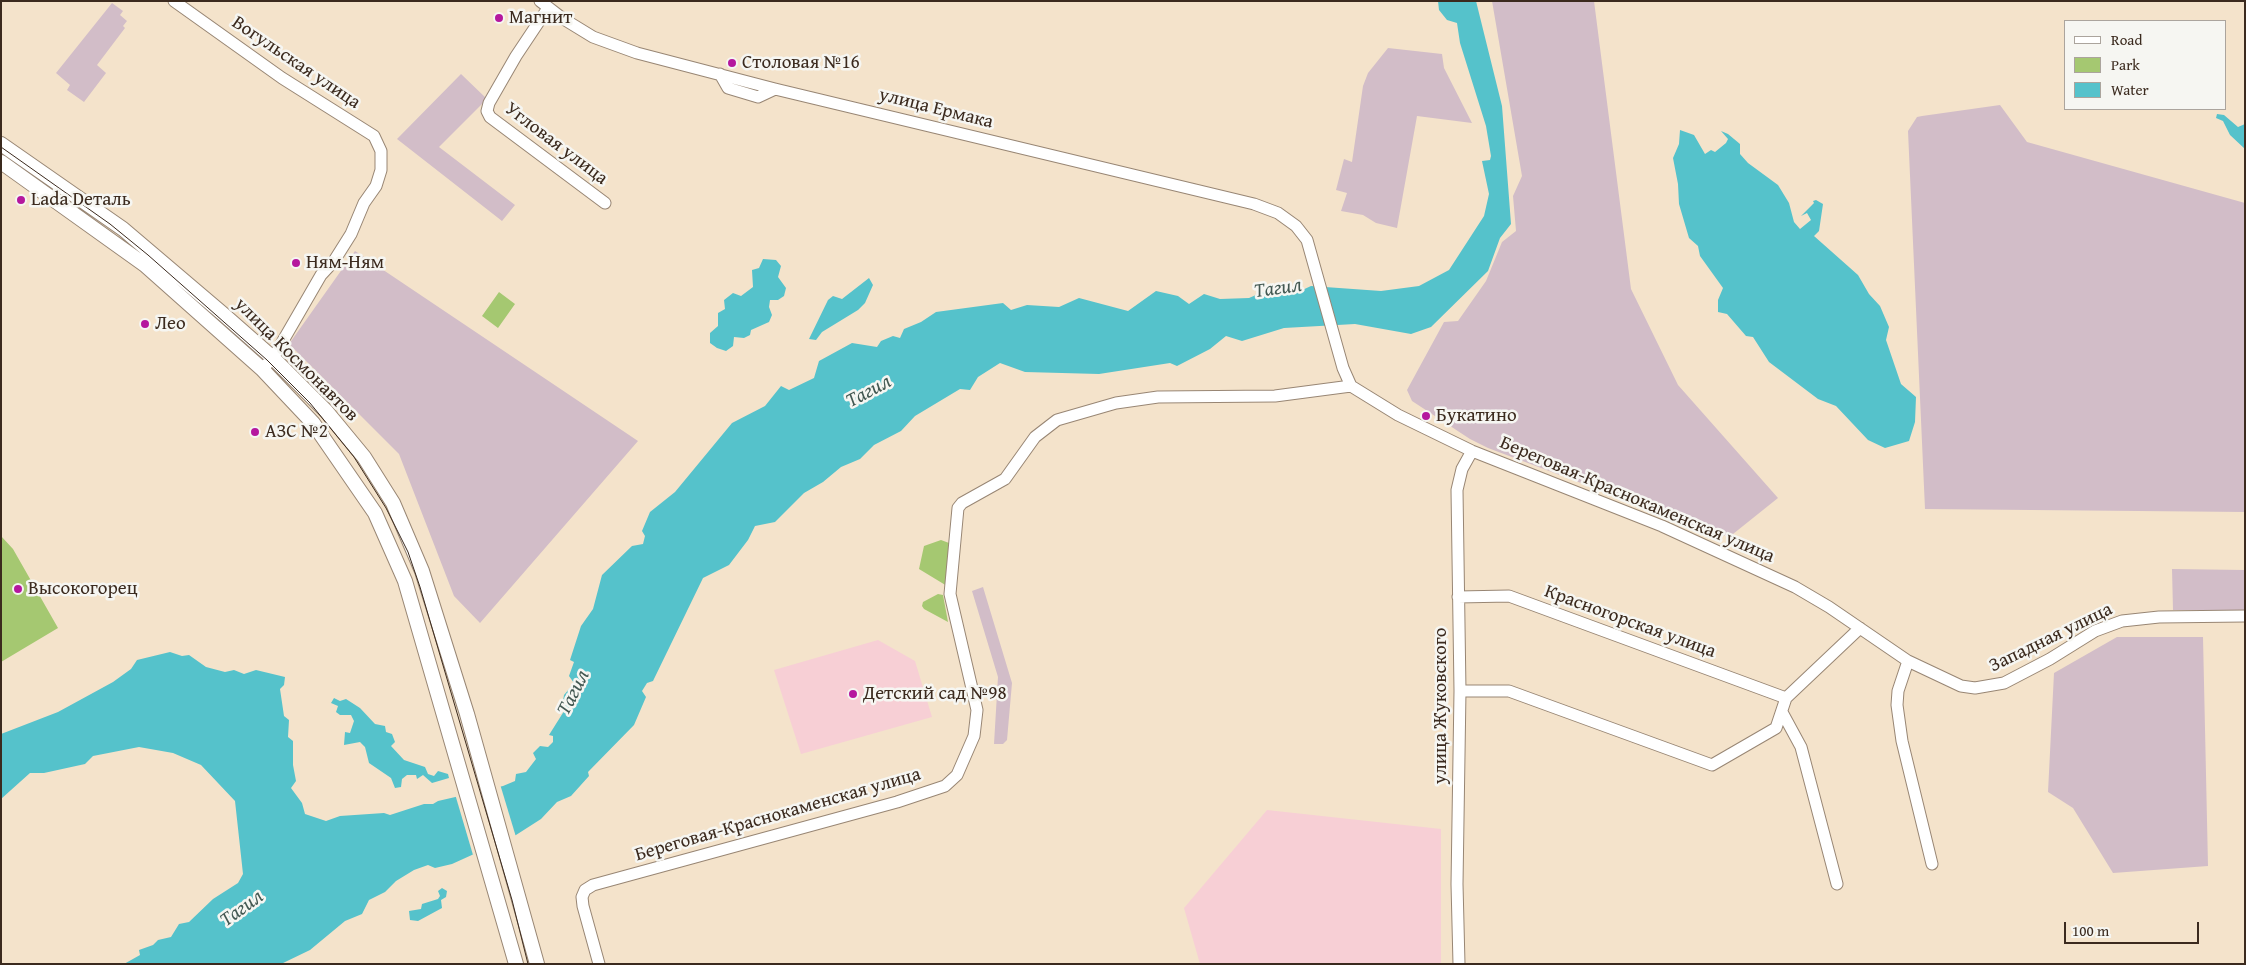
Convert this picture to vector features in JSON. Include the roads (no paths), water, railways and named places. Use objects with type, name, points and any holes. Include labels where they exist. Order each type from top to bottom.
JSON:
[{"type":"main road","name":"улица Космонавтов","points":[[1,144],[123,229],[273,358],[326,411],[364,457],[394,503],[422,571],[467,714],[537,964]]},
{"type":"main road","name":"улица Космонавтов","points":[[1,162],[145,265],[262,369],[313,423],[375,513],[406,580],[516,964]]},
{"type":"street","name":"Вогульская улица","points":[[174,1],[282,78],[374,136],[381,151],[381,170],[376,186],[364,203],[346,241],[334,261],[321,275],[273,358]]},
{"type":"street","name":"улица Ермака","points":[[544,5],[578,28],[610,44],[775,89],[1254,204],[1278,213],[1296,226],[1307,240],[1339,355],[1351,386]]},
{"type":"street","name":"Угловая улица","points":[[544,5],[489,103],[487,110],[490,116],[605,203]]},
{"type":"street","points":[[262,369],[273,358]]},
{"type":"street","name":"Береговая-Краснокаменская улица","points":[[599,964],[583,906],[585,890],[593,885],[897,802],[945,786],[957,775],[974,736],[977,710],[950,594],[958,508],[962,503],[1005,480],[1035,437],[1057,420],[1124,402],[1158,396],[1275,396],[1351,386],[1398,415],[1472,451],[1728,554],[1795,587],[1908,660]]},
{"type":"street","name":"улица Жуковского","points":[[1459,964],[1457,884],[1460,691],[1457,490],[1462,469],[1472,451]]},
{"type":"street","name":"Красногорская улица","points":[[1458,598],[1509,596],[1786,698]]},
{"type":"street","name":"Западная улица","points":[[1908,660],[1961,686],[1991,687],[2019,676],[2081,639],[2122,620],[2159,617],[2245,616]]},
{"type":"street","points":[[1460,691],[1509,691],[1712,765],[1776,728],[1786,698],[1860,628]]},
{"type":"street","points":[[1908,660],[1897,705],[1902,741],[1932,864]]},
{"type":"street","points":[[1782,712],[1802,747],[1837,884]]},
{"type":"water","name":"Тагил","points":[[1438,1],[1476,1],[1502,106],[1511,224],[1500,238],[1488,271],[1431,327],[1411,334],[1355,324],[1284,328],[1242,341],[1226,336],[1210,349],[1177,366],[1170,363],[1099,374],[1025,372],[1000,363],[978,377],[970,390],[960,389],[915,416],[901,431],[874,445],[860,459],[841,467],[823,482],[804,493],[775,522],[755,526],[748,540],[729,565],[703,578],[653,681],[647,683],[642,691],[646,697],[634,725],[588,772],[589,776],[571,796],[557,802],[541,819],[516,835],[452,864],[435,868],[428,865],[414,870],[396,881],[385,892],[369,900],[362,914],[345,921],[310,950],[281,964],[124,964],[140,955],[139,950],[153,945],[158,940],[171,937],[179,924],[189,922],[213,899],[238,883],[243,874],[235,801],[201,765],[173,753],[139,747],[93,756],[85,764],[44,773],[30,773],[1,799],[1,734],[58,712],[113,682],[131,669],[137,660],[170,652],[182,656],[189,655],[206,667],[225,672],[234,670],[244,674],[256,670],[285,677],[284,685],[280,689],[284,716],[289,720],[288,737],[293,741],[293,765],[296,781],[291,788],[302,803],[305,814],[326,821],[340,816],[384,813],[390,815],[424,804],[433,804],[438,801],[503,786],[515,781],[516,774],[526,772],[536,759],[533,753],[540,746],[548,747],[553,742],[553,736],[549,735],[566,708],[563,701],[564,695],[574,683],[569,676],[574,662],[570,660],[581,626],[593,609],[602,575],[632,546],[643,544],[645,536],[642,531],[650,512],[675,492],[732,423],[765,406],[781,386],[789,390],[814,378],[819,361],[852,343],[877,347],[881,341],[893,336],[900,338],[904,329],[921,322],[936,312],[1003,303],[1011,310],[1027,305],[1059,307],[1079,298],[1128,311],[1156,291],[1178,296],[1189,304],[1204,294],[1220,299],[1249,298],[1284,283],[1298,292],[1311,286],[1381,291],[1419,286],[1449,270],[1484,216],[1489,194],[1482,161],[1490,160],[1491,156],[1486,126],[1460,43],[1457,23],[1447,20],[1439,10]]},
{"type":"water","points":[[2217,114],[2224,115],[2238,127],[2245,124],[2245,149],[2230,135],[2223,121],[2216,118]]},
{"type":"water","points":[[1680,130],[1694,135],[1705,154],[1711,150],[1715,152],[1726,143],[1728,139],[1721,131],[1728,134],[1740,144],[1740,154],[1748,163],[1778,185],[1789,203],[1794,222],[1800,229],[1811,220],[1807,213],[1801,216],[1814,203],[1813,201],[1816,200],[1823,204],[1819,231],[1814,236],[1858,275],[1869,294],[1880,306],[1889,327],[1886,340],[1901,384],[1916,397],[1915,422],[1909,441],[1885,448],[1868,440],[1836,406],[1818,399],[1769,362],[1753,337],[1746,336],[1727,314],[1718,312],[1718,300],[1723,288],[1700,256],[1698,246],[1689,238],[1679,204],[1678,184],[1673,158],[1679,144]]},
{"type":"water","points":[[763,259],[776,260],[781,266],[778,277],[786,288],[784,296],[778,300],[770,300],[769,307],[772,315],[769,322],[751,330],[750,335],[744,338],[734,337],[733,346],[726,351],[717,348],[710,343],[710,333],[718,326],[718,313],[725,309],[724,300],[733,293],[741,296],[753,287],[752,270],[759,268]]},
{"type":"water","points":[[869,278],[873,285],[865,303],[858,310],[822,332],[816,340],[809,339],[828,300],[833,296],[842,299]]},
{"type":"water","points":[[334,698],[340,701],[346,699],[360,708],[375,724],[385,726],[386,732],[392,734],[395,742],[391,746],[404,760],[425,767],[428,774],[434,776],[438,771],[448,774],[449,778],[432,783],[423,775],[417,779],[416,775],[407,775],[402,779],[401,787],[395,788],[391,778],[369,763],[365,747],[360,742],[344,745],[345,732],[350,733],[354,721],[351,715],[340,715],[336,712],[338,706],[331,703]]},
{"type":"water","points":[[442,888],[447,891],[446,897],[441,900],[442,908],[418,921],[410,920],[409,911],[421,909],[422,904],[438,899],[440,896],[438,891]]},
{"type":"tram line","points":[[1,147],[110,224],[148,255],[267,360],[310,403],[354,457],[386,508],[408,552],[512,900],[528,964]]},
{"type":"place","name":"Магнит","points":[[499,18]]},
{"type":"place","name":"Столовая №16","points":[[732,63]]},
{"type":"place","name":"Lada Dеталь","points":[[21,200]]},
{"type":"place","name":"Ням-Ням","points":[[296,263]]},
{"type":"place","name":"Лео","points":[[145,324]]},
{"type":"place","name":"Букатино","points":[[1426,416]]},
{"type":"place","name":"АЗС №2","points":[[255,432]]},
{"type":"place","name":"Высокогорец","points":[[18,589]]},
{"type":"place","name":"Детский сад №98","points":[[853,694]]}]
